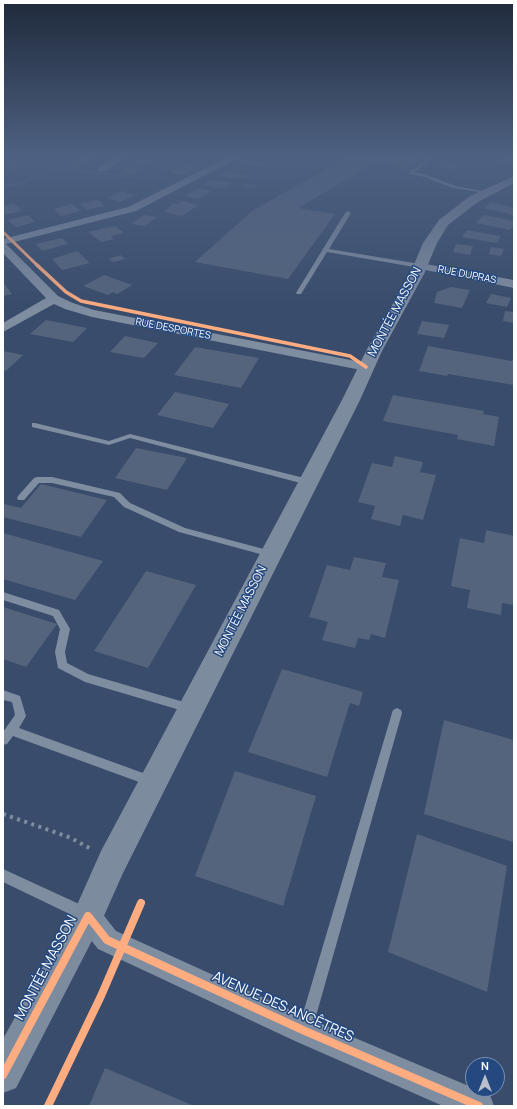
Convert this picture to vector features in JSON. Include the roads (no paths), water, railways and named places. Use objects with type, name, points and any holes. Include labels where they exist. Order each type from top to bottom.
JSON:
[{"type":"main road","name":"MONTÉE MASSON","points":[[3,1075],[88,916],[112,862],[394,312],[420,266],[430,243],[443,223],[461,208]]},
{"type":"street","points":[[3,242],[134,208]]},
{"type":"street","name":"RUE DESPORTES","points":[[3,247],[54,299],[69,306],[92,313],[366,368]]},
{"type":"street","name":"RUE DUPRAS","points":[[420,266],[514,284]]},
{"type":"street","points":[[3,328],[54,299]]},
{"type":"street","name":"AVENUE DES ANCÊTRES","points":[[88,916],[107,940],[305,1031],[479,1106]]},
{"type":"lane","points":[[298,293],[348,213]]},
{"type":"lane","points":[[325,250],[420,266]]},
{"type":"lane","points":[[35,425],[109,444],[130,436],[308,482]]},
{"type":"lane","points":[[21,498],[37,480],[52,480],[118,495],[126,505],[182,530],[271,554]]},
{"type":"lane","points":[[3,596],[56,613],[65,629],[60,652],[62,666],[85,678],[191,708]]},
{"type":"lane","points":[[3,695],[16,699],[21,716],[3,740]]},
{"type":"lane","points":[[305,1031],[397,714]]},
{"type":"lane","points":[[11,730],[153,782]]},
{"type":"lane","points":[[3,876],[88,916]]}]
